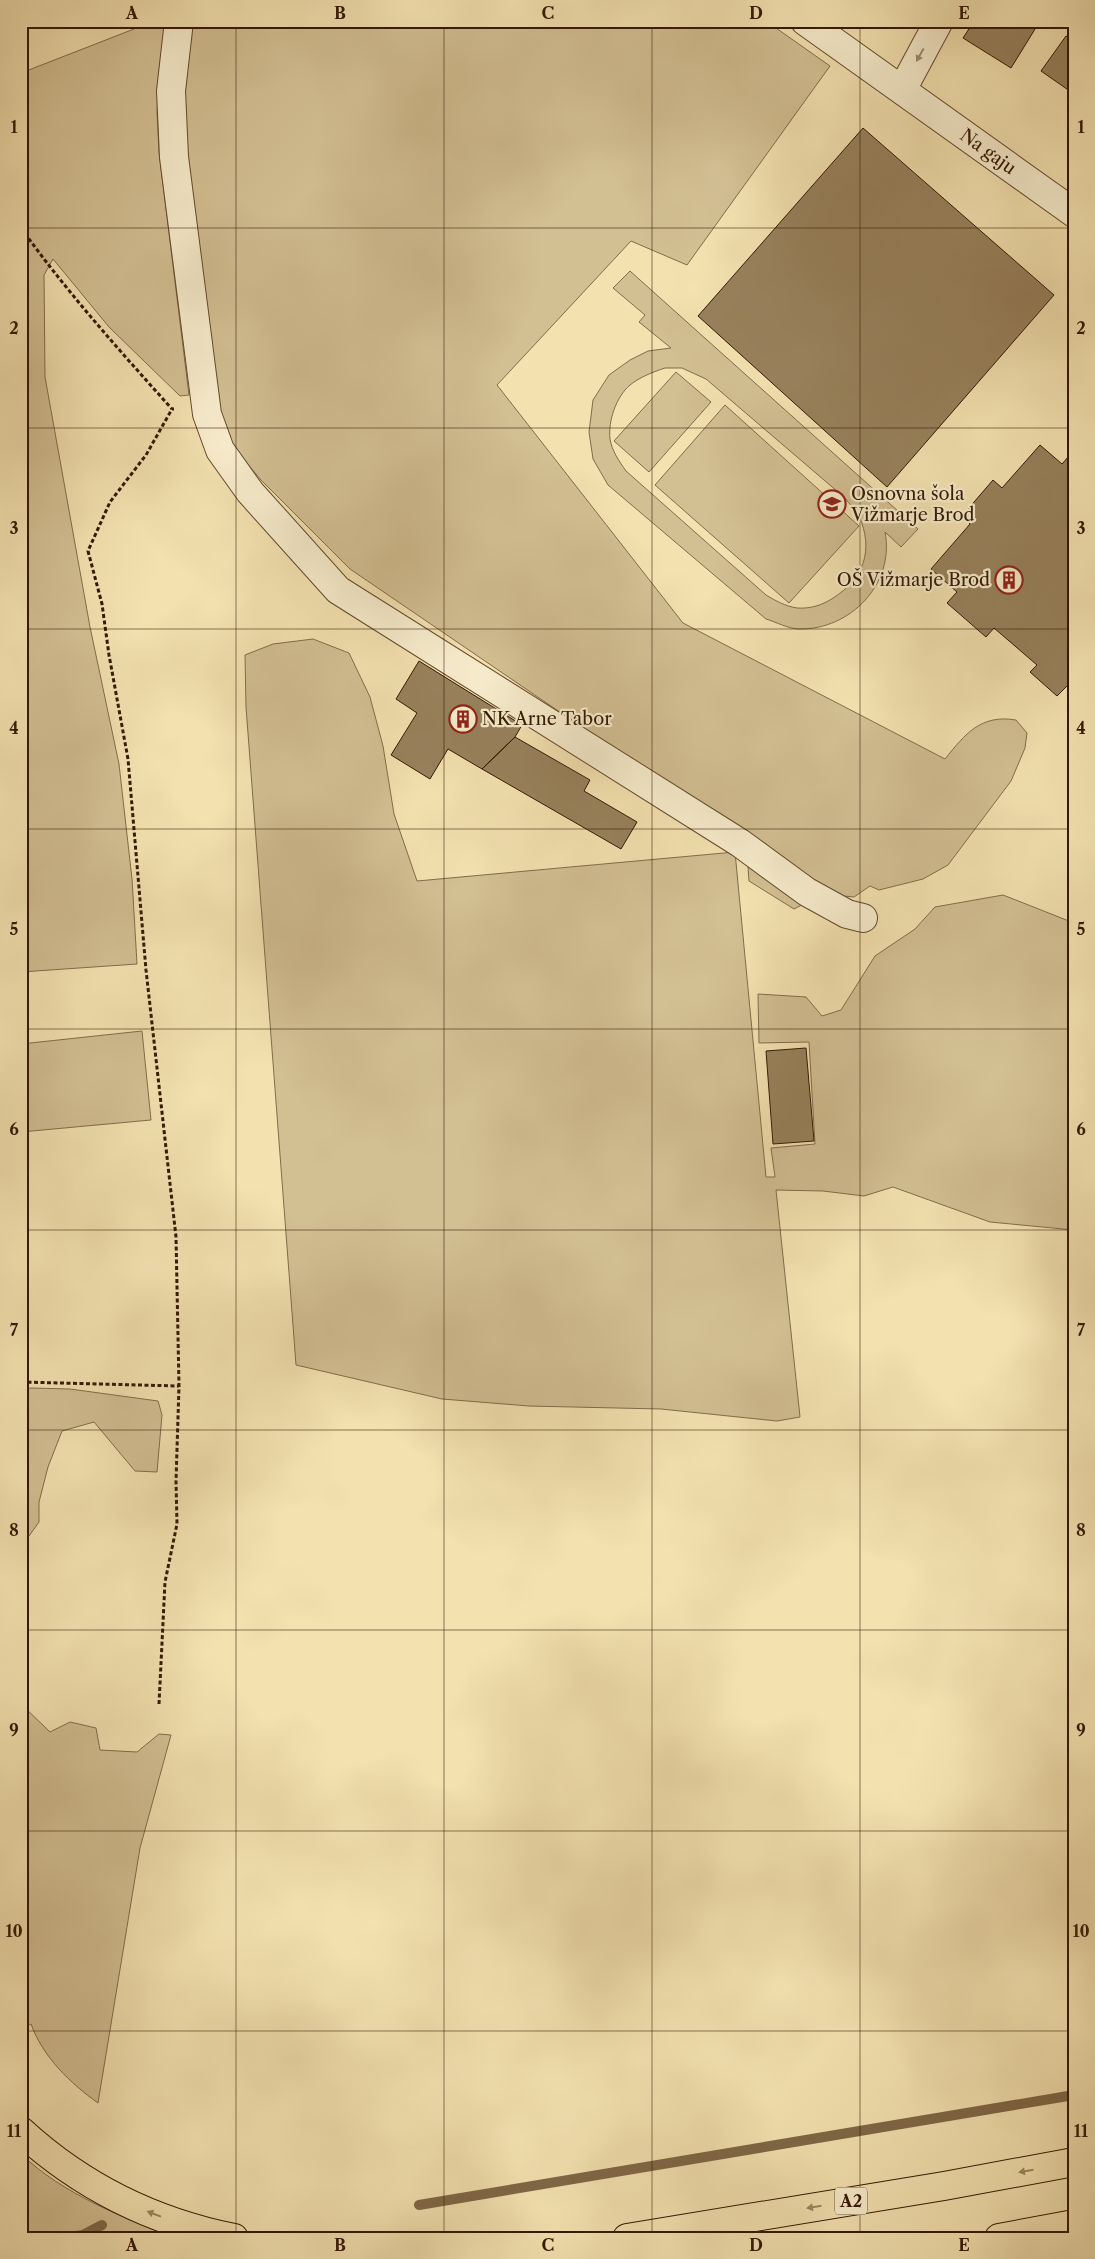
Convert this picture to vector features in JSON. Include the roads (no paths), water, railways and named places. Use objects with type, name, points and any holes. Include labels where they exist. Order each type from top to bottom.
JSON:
[{"type":"highway","points":[[21,2131],[70,2171],[136,2208],[175,2223],[234,2238]]},
{"type":"highway","name":"A2","points":[[627,2238],[944,2186],[1074,2162]]},
{"type":"highway","points":[[999,2238],[1074,2224]]},
{"type":"street","points":[[178,21],[171,91],[174,157],[207,414],[220,450],[250,492],[338,590],[740,843],[807,892],[847,914],[862,918]]},
{"type":"street","name":"Na gaju","points":[[805,21],[1074,213]]},
{"type":"street","points":[[902,90],[939,21]]},
{"type":"waterway","points":[[419,2205],[1074,2095]]},
{"type":"waterway","points":[[63,2238],[83,2235],[102,2225]]},
{"type":"place","name":"Osnovna šola Vižmarje Brod","points":[[832,504]]},
{"type":"place","name":"OŠ Vižmarje Brod","points":[[1009,580]]},
{"type":"place","name":"NK Arne Tabor","points":[[463,719]]}]
